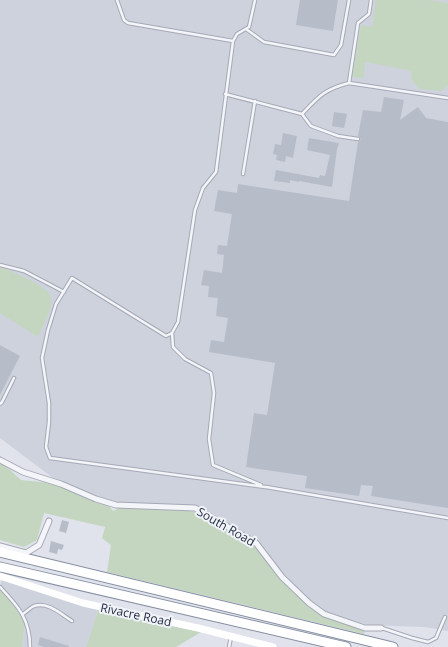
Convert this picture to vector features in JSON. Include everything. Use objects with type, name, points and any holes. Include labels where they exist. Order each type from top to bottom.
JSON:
[{"type":"highway","points":[[0,552],[393,647]]},
{"type":"highway","points":[[0,567],[346,647]]},
{"type":"main road","name":"Rivacre Road","points":[[0,576],[84,603],[273,647]]},
{"type":"street","name":"South Road","points":[[0,460],[23,472],[61,484],[96,499],[116,504],[195,508],[256,543],[282,577],[309,603],[324,614],[365,628],[381,628]]},
{"type":"street","points":[[0,546],[26,553],[39,544],[49,521]]},
{"type":"lane","points":[[117,0],[124,20],[128,23],[233,40]]},
{"type":"lane","points":[[254,0],[249,27],[237,34],[233,40],[216,172],[203,188],[195,210],[178,322],[172,333],[173,347],[185,359],[211,373],[214,393],[209,439],[213,465],[265,487]]},
{"type":"lane","points":[[246,29],[264,42],[334,55],[341,45],[349,0]]},
{"type":"lane","points":[[349,83],[358,23],[369,14],[371,0]]},
{"type":"lane","points":[[302,114],[317,98],[333,87],[349,83],[448,98]]},
{"type":"lane","points":[[225,94],[302,114],[311,126],[338,136],[358,139]]},
{"type":"lane","points":[[243,174],[255,101]]},
{"type":"lane","points":[[0,265],[24,271],[64,292]]},
{"type":"lane","points":[[172,333],[166,336],[72,278],[56,304],[48,330],[42,358],[49,403],[49,422],[46,446],[50,458],[265,487],[448,518]]},
{"type":"lane","points":[[0,404],[14,378]]},
{"type":"lane","points":[[0,586],[23,614],[30,639],[30,647]]},
{"type":"lane","points":[[23,614],[34,606],[43,605],[50,607],[72,621]]},
{"type":"lane","points":[[381,628],[428,642],[436,638],[445,617]]},
{"type":"lane","points":[[229,647],[231,636]]},
{"type":"shaded area","points":[[0,0],[448,0],[448,631],[424,627],[368,625],[325,611],[307,599],[256,543],[195,508],[116,505],[61,484],[0,438]]},
{"type":"shaded area","points":[[2,578],[99,607],[86,647],[22,647],[25,622],[0,588]]},
{"type":"green space","points":[[376,0],[428,0],[448,3],[448,85],[442,91],[419,89],[411,79],[412,71],[365,62],[364,78],[352,77],[361,25],[372,27]]},
{"type":"green space","points":[[0,267],[31,281],[43,288],[49,294],[51,298],[50,310],[38,337],[0,313]]},
{"type":"green space","points":[[0,464],[9,469],[21,480],[61,484],[109,506],[113,511],[119,508],[189,511],[200,513],[219,525],[256,543],[282,577],[324,614],[365,628],[364,634],[107,572],[111,545],[102,538],[105,527],[44,513],[37,540],[24,547],[0,540]]},
{"type":"green space","points":[[0,588],[25,622],[22,647],[0,647]]},
{"type":"green space","points":[[99,607],[129,617],[201,632],[176,647],[86,647]]},
{"type":"building","points":[[300,0],[338,0],[333,31],[296,25]]},
{"type":"building","points":[[384,97],[404,100],[400,120],[418,107],[426,118],[448,122],[448,508],[371,496],[373,486],[361,485],[359,496],[305,488],[307,476],[246,467],[254,413],[267,415],[275,363],[209,352],[211,340],[224,342],[228,318],[216,316],[218,298],[208,297],[209,286],[201,285],[204,270],[222,273],[224,255],[217,254],[218,245],[227,246],[232,214],[214,211],[218,190],[237,193],[238,184],[349,201],[358,142],[361,139],[358,136],[363,110],[381,112]]},
{"type":"building","points":[[334,112],[347,114],[344,128],[332,126]]},
{"type":"building","points":[[283,133],[297,136],[293,158],[286,156],[285,162],[276,160],[277,155],[273,154],[275,144],[281,145]]},
{"type":"building","points":[[309,138],[339,143],[332,187],[290,180],[290,183],[274,181],[276,170],[319,178],[320,175],[325,176],[330,155],[307,150]]},
{"type":"building","points":[[0,345],[20,356],[0,395]]},
{"type":"building","points":[[62,520],[69,522],[66,533],[59,531]]},
{"type":"building","points":[[51,541],[64,545],[62,550],[58,549],[57,554],[49,552]]},
{"type":"building","points":[[40,637],[69,647],[44,647],[38,645]]}]
